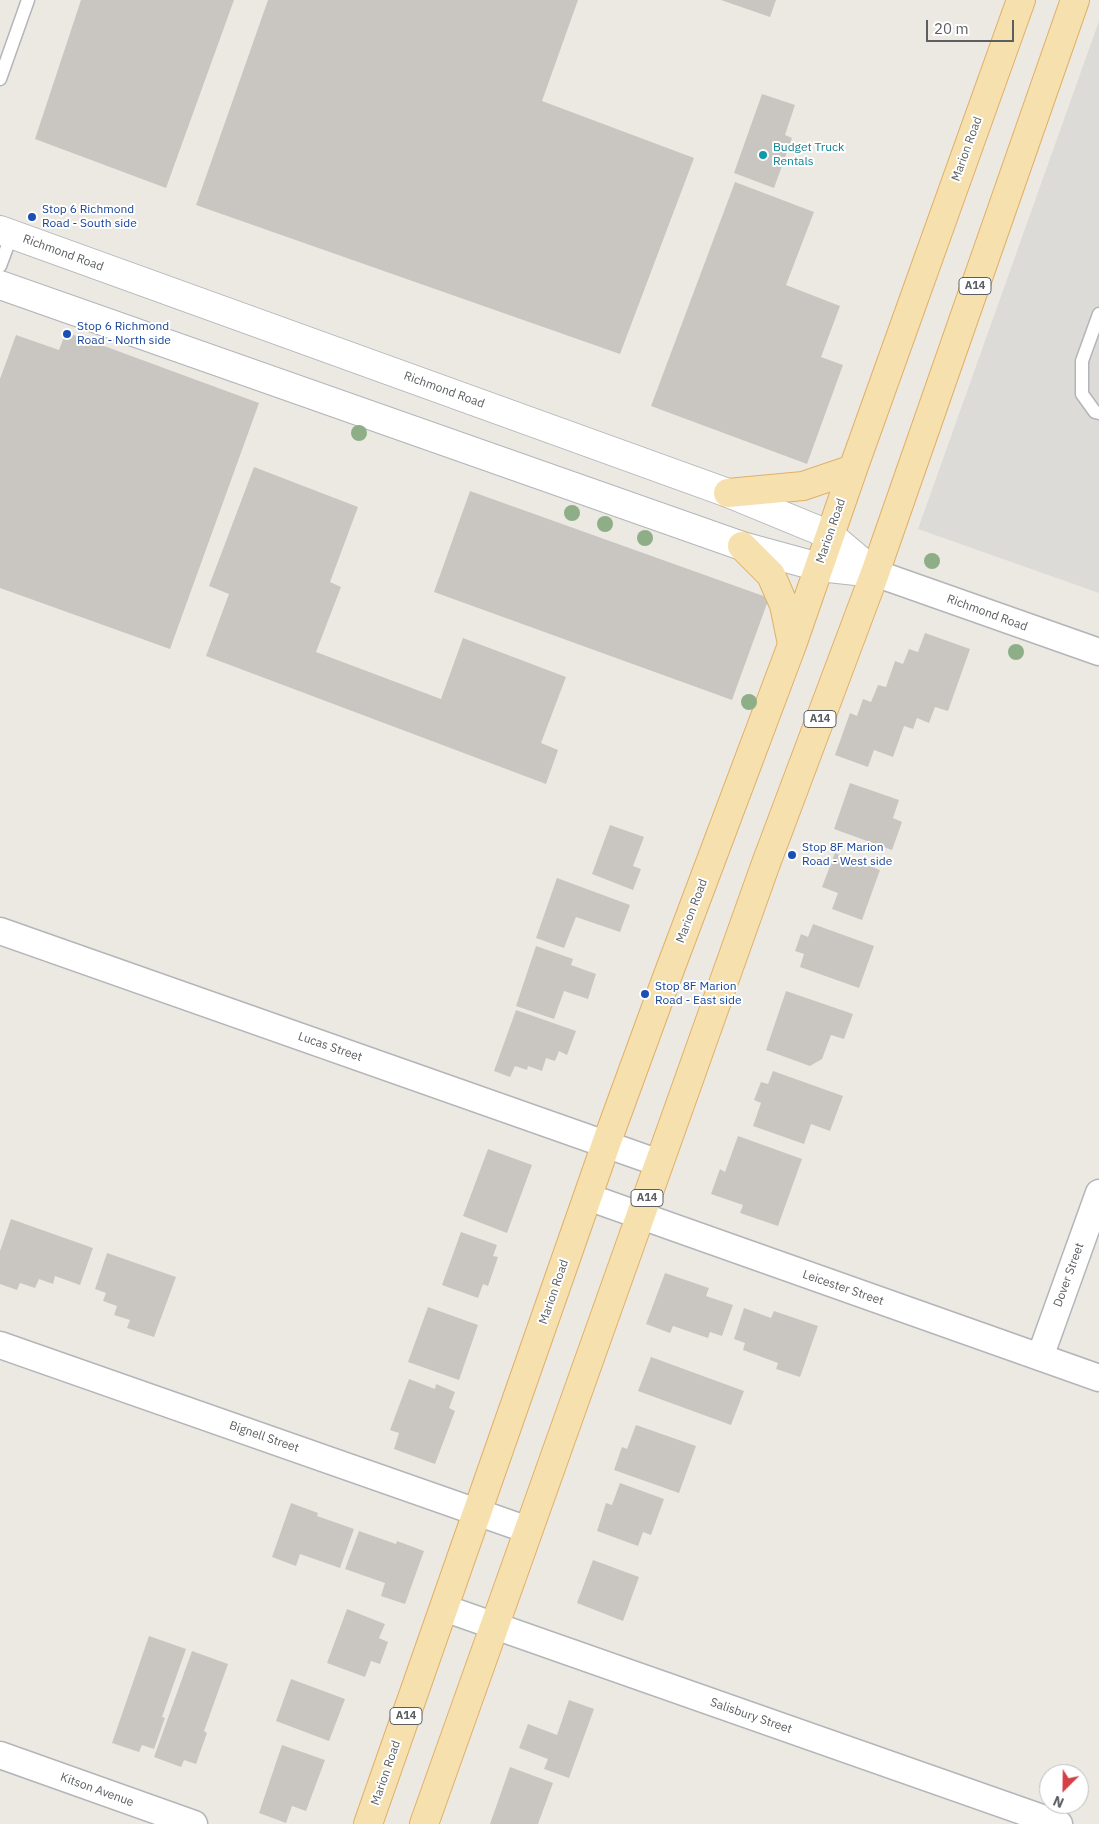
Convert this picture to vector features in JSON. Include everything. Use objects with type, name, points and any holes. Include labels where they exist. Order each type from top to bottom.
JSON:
[{"type":"main road","name":"Marion Road","points":[[368,1824],[606,1144],[792,645],[1021,0]]},
{"type":"main road","name":"A14","points":[[424,1824],[496,1626],[528,1530],[768,856],[875,573],[1075,0]]},
{"type":"main road","name":"Richmond Road","points":[[6,232],[728,493],[830,535],[875,573]]},
{"type":"main road","name":"Richmond Road","points":[[0,285],[742,546],[819,568],[875,573]]},
{"type":"main road","points":[[728,493],[803,486],[853,469]]},
{"type":"main road","points":[[742,546],[771,575],[784,606],[792,645]]},
{"type":"street","name":"Richmond Road","points":[[875,573],[1099,652]]},
{"type":"street","name":"Lucas Street","points":[[0,931],[659,1163]]},
{"type":"street","name":"Dover Street","points":[[1040,1357],[1099,1193]]},
{"type":"street","name":"Leicester Street","points":[[588,1197],[1099,1378]]},
{"type":"street","name":"Bignell Street","points":[[0,1345],[528,1530]]},
{"type":"street","name":"Salisbury Street","points":[[444,1608],[1059,1824]]},
{"type":"street","name":"Kitson Avenue","points":[[0,1755],[194,1824]]},
{"type":"lane","points":[[0,79],[28,0]]},
{"type":"lane","points":[[0,266],[6,232]]},
{"type":"lane","points":[[1099,314],[1082,361],[1082,394],[1095,412],[1099,414]]},
{"type":"shaded area","points":[[1099,21],[1099,593],[918,529]]},
{"type":"building","points":[[81,0],[234,0],[166,188],[35,139]]},
{"type":"building","points":[[268,0],[578,0],[542,101],[694,158],[620,354],[196,205]]},
{"type":"building","points":[[721,0],[776,0],[770,17]]},
{"type":"building","name":"Budget Truck Rentals","points":[[762,94],[795,105],[785,135],[792,138],[774,188],[734,173]]},
{"type":"building","points":[[735,182],[814,212],[786,285],[840,306],[821,357],[843,365],[807,464],[651,406]]},
{"type":"building","points":[[66,332],[259,403],[170,649],[0,588],[0,379],[16,335],[59,350]]},
{"type":"building","points":[[254,467],[358,507],[330,582],[341,587],[316,652],[441,699],[463,638],[566,677],[541,743],[558,750],[546,784],[206,656],[229,594],[209,586]]},
{"type":"building","points":[[470,491],[769,598],[732,700],[434,592]]},
{"type":"building","points":[[925,633],[970,649],[948,711],[935,707],[929,723],[917,718],[913,729],[904,726],[893,757],[874,750],[868,767],[835,755],[850,713],[857,716],[863,699],[871,702],[878,685],[886,687],[895,661],[903,664],[909,649],[918,652]]},
{"type":"building","points":[[850,783],[899,800],[893,818],[902,822],[892,850],[834,829]]},
{"type":"building","points":[[610,825],[644,837],[633,866],[641,869],[633,890],[592,874]]},
{"type":"building","points":[[835,853],[880,870],[862,920],[832,909],[838,893],[822,887]]},
{"type":"building","points":[[557,878],[630,905],[620,932],[576,917],[564,948],[536,938]]},
{"type":"building","points":[[813,924],[874,946],[859,988],[800,967],[804,954],[795,951],[801,934],[808,937]]},
{"type":"building","points":[[536,946],[573,959],[571,965],[596,974],[588,999],[564,991],[554,1019],[516,1006]]},
{"type":"building","points":[[786,991],[853,1014],[844,1039],[831,1035],[822,1059],[810,1066],[766,1050]]},
{"type":"building","points":[[516,1010],[576,1031],[567,1055],[559,1051],[555,1061],[546,1058],[542,1071],[528,1066],[527,1070],[515,1066],[510,1077],[494,1071]]},
{"type":"building","points":[[773,1071],[843,1096],[830,1131],[811,1124],[804,1144],[753,1126],[761,1103],[754,1100],[761,1082],[768,1084]]},
{"type":"building","points":[[738,1136],[802,1159],[778,1226],[740,1213],[743,1205],[711,1194],[720,1169],[725,1172]]},
{"type":"building","points":[[488,1149],[532,1165],[507,1233],[463,1216]]},
{"type":"building","points":[[11,1219],[93,1248],[80,1285],[55,1276],[53,1284],[39,1279],[35,1288],[20,1283],[17,1290],[0,1284],[0,1251]]},
{"type":"building","points":[[461,1232],[497,1245],[493,1256],[498,1257],[488,1286],[483,1284],[478,1298],[442,1285]]},
{"type":"building","points":[[107,1253],[176,1277],[154,1337],[127,1328],[130,1320],[114,1315],[117,1306],[103,1301],[106,1293],[95,1289]]},
{"type":"building","points":[[665,1273],[709,1288],[706,1296],[733,1305],[722,1336],[710,1332],[708,1338],[673,1326],[670,1333],[646,1324]]},
{"type":"building","points":[[428,1307],[478,1325],[459,1380],[408,1362]]},
{"type":"building","points":[[744,1308],[771,1318],[774,1311],[818,1326],[800,1377],[776,1369],[778,1363],[743,1350],[745,1343],[734,1339]]},
{"type":"building","points":[[651,1357],[744,1391],[731,1425],[638,1391]]},
{"type":"building","points":[[409,1379],[435,1389],[436,1384],[455,1392],[449,1408],[455,1411],[435,1464],[394,1449],[399,1433],[390,1430]]},
{"type":"building","points":[[636,1425],[696,1446],[679,1493],[614,1470],[622,1447],[627,1449]]},
{"type":"building","points":[[620,1483],[664,1499],[651,1535],[643,1532],[638,1546],[597,1531],[606,1503],[612,1505]]},
{"type":"building","points":[[291,1503],[318,1513],[317,1516],[354,1529],[340,1568],[300,1554],[296,1566],[272,1557]]},
{"type":"building","points":[[359,1531],[396,1544],[397,1541],[424,1551],[405,1604],[381,1596],[385,1583],[345,1569]]},
{"type":"building","points":[[593,1560],[639,1577],[623,1621],[577,1603]]},
{"type":"building","points":[[347,1609],[385,1624],[379,1638],[388,1642],[380,1664],[371,1661],[365,1677],[327,1663]]},
{"type":"building","points":[[149,1636],[186,1649],[162,1717],[165,1718],[154,1749],[142,1745],[139,1752],[112,1743]]},
{"type":"building","points":[[192,1651],[228,1664],[204,1731],[207,1733],[196,1764],[184,1760],[181,1767],[154,1757]]},
{"type":"building","points":[[291,1679],[345,1699],[329,1741],[276,1721]]},
{"type":"building","points":[[569,1700],[594,1709],[569,1778],[544,1769],[548,1759],[519,1748],[528,1724],[557,1735]]},
{"type":"building","points":[[282,1745],[325,1760],[306,1811],[292,1806],[286,1823],[259,1813]]},
{"type":"building","points":[[510,1767],[553,1783],[538,1824],[490,1824]]},
{"type":"place","name":"Budget Truck Rentals","points":[[763,155]]},
{"type":"place","name":"Stop 6 Richmond Road - South side","points":[[32,217]]},
{"type":"place","name":"Stop 6 Richmond Road - North side","points":[[67,334]]},
{"type":"place","name":"Stop 8F Marion Road - West side","points":[[792,855]]},
{"type":"place","name":"Stop 8F Marion Road - East side","points":[[645,994]]}]
